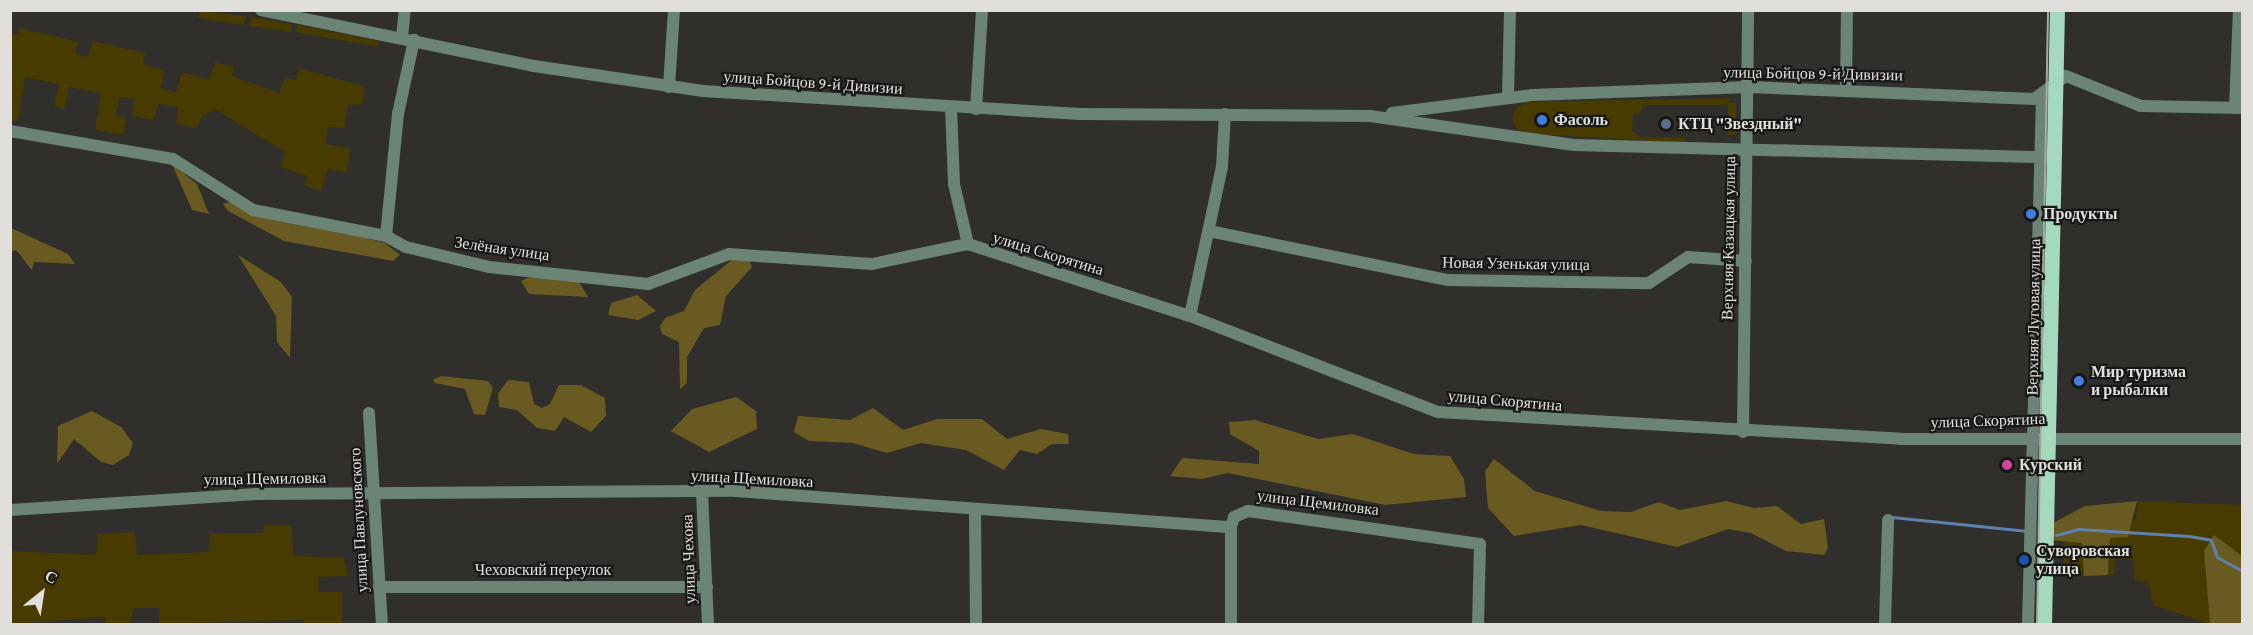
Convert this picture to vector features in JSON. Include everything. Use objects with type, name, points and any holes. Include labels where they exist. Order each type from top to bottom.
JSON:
[{"type":"main road","name":"Верхняя Луговая улица","points":[[2044,624],[2050,436],[2057,10]]},
{"type":"street","name":"улица Бойцов 9-й Дивизии","points":[[261,10],[669,87],[951,108],[1370,116],[1574,145],[1747,152],[2037,158],[2055,154]]},
{"type":"street","points":[[386,237],[408,38],[405,10]]},
{"type":"street","points":[[669,87],[674,10]]},
{"type":"street","points":[[976,109],[982,10]]},
{"type":"street","points":[[1508,98],[1510,10]]},
{"type":"street","name":"Верхняя Казацкая улица","points":[[1743,432],[1747,152],[1743,119],[1749,87],[1748,10]]},
{"type":"street","points":[[1846,89],[1847,10]]},
{"type":"street","points":[[2042,96],[2057,81],[2072,77],[2141,106],[2239,108],[2239,10]]},
{"type":"street","name":"улица Бойцов 9-й Дивизии","points":[[1370,116],[1508,98],[1749,87],[1846,89],[1999,98],[2042,96]]},
{"type":"street","name":"Верхняя Луговая улица","points":[[2028,624],[2034,439],[2038,113],[2042,96]]},
{"type":"street","points":[[1999,98],[2038,113],[2055,154]]},
{"type":"street","name":"улица Скорятина","points":[[951,108],[953,175],[968,244],[1190,316],[1438,412],[1743,432],[2034,439],[2050,436],[2242,439]]},
{"type":"street","points":[[1190,316],[1222,167],[1225,114]]},
{"type":"street","name":"Зелёная улица","points":[[10,131],[173,159],[254,210],[386,237],[462,263],[648,284],[729,254],[872,264],[968,244]]},
{"type":"street","name":"Новая Узенькая улица","points":[[1209,231],[1448,280],[1649,283],[1688,257],[1746,261]]},
{"type":"street","name":"улица Павлуновского","points":[[369,413],[382,624]]},
{"type":"street","name":"улица Щемиловка","points":[[10,510],[256,494],[702,492],[1231,527],[1234,517],[1248,511],[1480,544],[1478,624]]},
{"type":"street","name":"улица Чехова","points":[[702,492],[708,624]]},
{"type":"street","points":[[975,511],[976,624]]},
{"type":"street","points":[[1885,624],[1888,520]]},
{"type":"street","points":[[1231,527],[1231,624]]},
{"type":"street","name":"Чеховский переулок","points":[[379,587],[707,587]]},
{"type":"shaded area","points":[[199,11],[246,16],[244,25],[198,18]]},
{"type":"shaded area","points":[[251,17],[292,24],[291,32],[249,26]]},
{"type":"shaded area","points":[[298,25],[379,41],[378,47],[296,32]]},
{"type":"shaded area","points":[[19,28],[78,42],[75,54],[87,57],[93,41],[145,53],[143,64],[164,71],[161,88],[176,92],[182,72],[209,80],[215,62],[234,67],[232,76],[279,93],[285,78],[296,80],[299,68],[365,87],[362,105],[348,104],[344,128],[328,127],[326,144],[350,148],[347,172],[328,169],[321,191],[305,186],[307,176],[281,167],[285,152],[216,110],[203,115],[197,128],[176,124],[178,107],[158,104],[154,120],[132,116],[135,99],[120,97],[116,116],[126,118],[123,135],[95,130],[101,93],[69,87],[64,109],[54,107],[59,84],[25,77],[18,121],[11,120],[11,33],[17,35]]},
{"type":"shaded area","points":[[1731,98],[1726,105],[1642,105],[1641,113],[1633,114],[1632,131],[1641,137],[1683,138],[1688,143],[1519,133],[1512,120],[1515,109],[1526,102]]},
{"type":"shaded area","points":[[1728,103],[1736,103],[1736,135],[1728,135]]},
{"type":"shaded area","points":[[172,164],[197,184],[209,214],[192,210]]},
{"type":"shaded area","points":[[228,202],[385,243],[400,255],[393,261],[284,241],[228,211],[223,204]]},
{"type":"shaded area","points":[[11,228],[68,254],[75,264],[34,262],[32,270],[16,250],[11,252]]},
{"type":"shaded area","points":[[238,255],[281,282],[292,297],[290,358],[277,342],[276,316]]},
{"type":"shaded area","points":[[748,257],[752,267],[726,296],[720,325],[704,328],[687,357],[687,383],[680,389],[679,342],[662,334],[660,326],[665,318],[684,311],[695,290],[733,259]]},
{"type":"shaded area","points":[[532,276],[578,280],[588,297],[529,294],[521,281]]},
{"type":"shaded area","points":[[637,295],[656,311],[638,320],[608,315],[611,303]]},
{"type":"shaded area","points":[[441,376],[488,381],[493,388],[485,415],[474,414],[465,389],[435,383],[433,380]]},
{"type":"shaded area","points":[[508,380],[529,382],[534,404],[542,408],[550,404],[559,385],[581,385],[605,398],[606,416],[591,432],[564,417],[555,431],[537,428],[517,410],[499,407],[498,394]]},
{"type":"shaded area","points":[[736,397],[756,411],[757,429],[709,452],[671,431],[692,409]]},
{"type":"shaded area","points":[[873,408],[903,430],[937,419],[982,419],[1007,439],[1041,429],[1068,434],[1069,444],[1052,444],[1037,454],[1020,450],[1004,470],[966,450],[921,443],[887,453],[853,443],[809,441],[794,432],[798,416],[850,420]]},
{"type":"shaded area","points":[[92,411],[121,427],[133,443],[129,455],[113,465],[101,462],[74,439],[57,464],[58,426]]},
{"type":"shaded area","points":[[1255,420],[1318,439],[1353,434],[1414,454],[1450,456],[1464,479],[1466,497],[1385,505],[1228,473],[1202,479],[1170,476],[1182,458],[1259,464],[1259,451],[1230,434],[1229,422]]},
{"type":"shaded area","points":[[1494,459],[1535,491],[1601,511],[1631,512],[1659,502],[1680,510],[1726,501],[1754,508],[1777,506],[1801,524],[1824,519],[1828,548],[1824,555],[1786,551],[1751,533],[1728,529],[1677,547],[1581,525],[1514,536],[1488,508],[1485,471]]},
{"type":"shaded area","points":[[2137,501],[2242,505],[2242,556],[2207,582],[2210,624],[2153,605],[2149,583],[2135,581],[2133,560],[2115,558],[2114,574],[2108,575],[2110,537],[2136,519]]},
{"type":"shaded area","points":[[2137,501],[2128,537],[2110,538],[2108,575],[2084,576],[2082,543],[2051,540],[2051,524],[2085,506]]},
{"type":"shaded area","points":[[291,525],[294,556],[344,558],[348,576],[318,577],[319,592],[342,592],[342,624],[304,624],[303,620],[159,624],[159,608],[134,608],[130,624],[107,624],[105,617],[11,624],[11,551],[96,555],[98,534],[135,532],[137,555],[209,552],[210,533],[263,533],[264,526]]},
{"type":"shaded area","points":[[2214,535],[2242,556],[2242,624],[2210,624],[2204,551]]},
{"type":"shaded area","points":[[2066,540],[2082,543],[2084,576],[2070,576],[2064,562]]},
{"type":"waterway","points":[[1892,517],[2027,531]]},
{"type":"waterway","points":[[2056,535],[2079,529],[2189,536],[2211,540],[2217,557],[2242,571]]},
{"type":"tram line","points":[[2037,624],[2048,10]]},
{"type":"place","name":"Фасоль","points":[[1542,120]]},
{"type":"place","name":"КТЦ \"Звездный\"","points":[[1666,124]]},
{"type":"place","name":"Продукты","points":[[2031,214]]},
{"type":"place","name":"Мир туризма и рыбалки","points":[[2079,381]]},
{"type":"place","name":"Курский","points":[[2007,465]]},
{"type":"place","name":"Суворовская улица","points":[[2024,560]]}]
